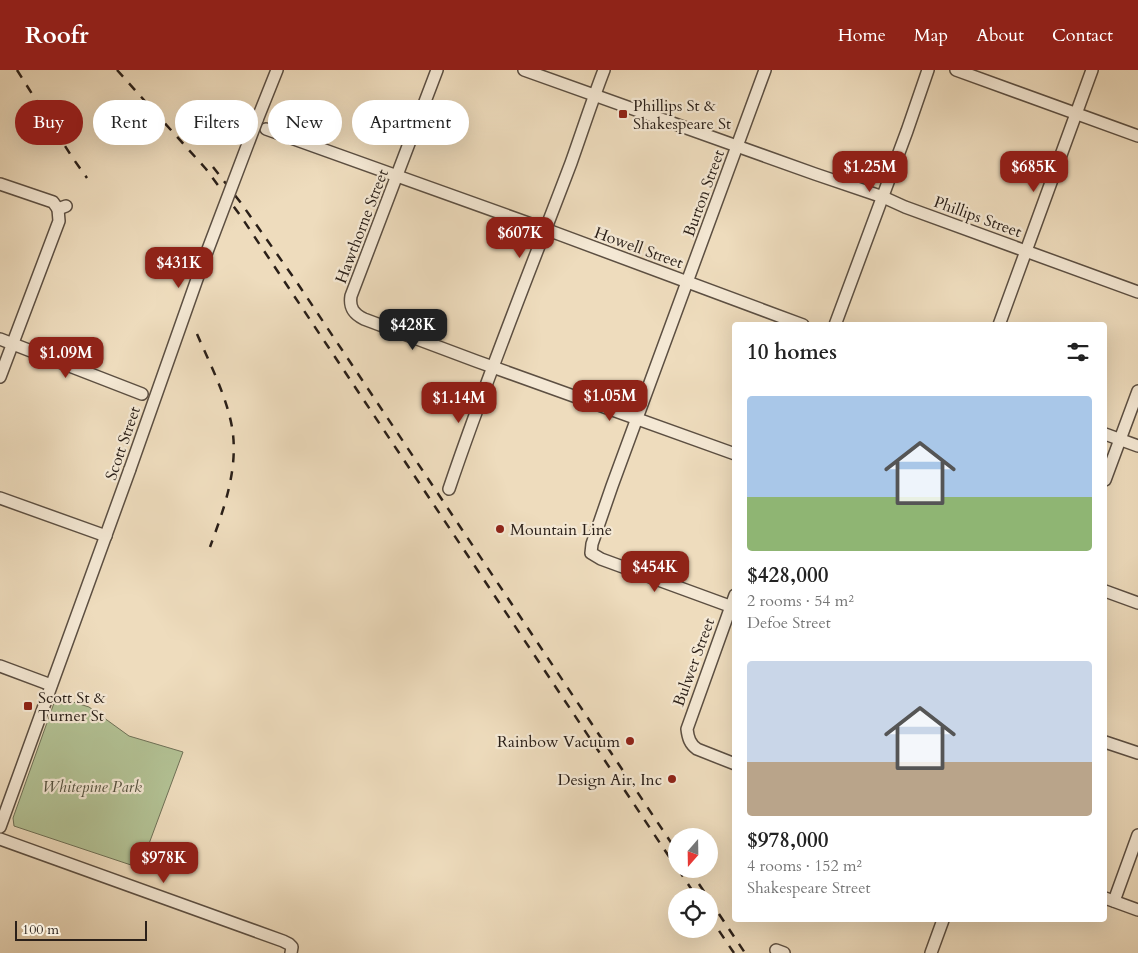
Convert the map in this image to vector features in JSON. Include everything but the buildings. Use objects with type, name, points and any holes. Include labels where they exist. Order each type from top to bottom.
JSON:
[{"type":"street","name":"Scott Street","points":[[0,827],[202,265],[277,70]]},
{"type":"street","name":"Hawthorne Street","points":[[437,70],[351,296],[350,303],[352,310],[364,319],[494,367]]},
{"type":"street","name":"Phillips Street","points":[[524,70],[883,197],[905,207],[1138,292]]},
{"type":"street","points":[[449,489],[604,70]]},
{"type":"street","name":"Burton Street","points":[[732,602],[601,559],[591,553],[592,544],[765,70]]},
{"type":"street","points":[[836,322],[928,70]]},
{"type":"street","points":[[956,70],[1138,136]]},
{"type":"street","points":[[1000,322],[1092,70]]},
{"type":"street","name":"Howell Street","points":[[266,128],[795,322]]},
{"type":"street","points":[[0,184],[53,202],[62,208],[59,221],[0,377]]},
{"type":"street","points":[[0,339],[142,394]]},
{"type":"street","points":[[494,367],[732,453]]},
{"type":"street","points":[[1107,475],[1138,391]]},
{"type":"street","points":[[1107,435],[1138,446]]},
{"type":"street","points":[[0,498],[106,536]]},
{"type":"street","points":[[1107,592],[1138,603]]},
{"type":"street","name":"Bulwer Street","points":[[732,608],[688,725],[688,735],[692,745],[697,749],[732,763]]},
{"type":"street","points":[[0,666],[51,685]]},
{"type":"street","points":[[1107,743],[1138,754]]},
{"type":"street","points":[[1138,835],[1110,899],[1138,910]]},
{"type":"street","points":[[0,838],[283,941],[292,947],[291,953]]},
{"type":"street","points":[[931,953],[942,922]]},
{"type":"green space","name":"Whitepine Park","points":[[60,698],[89,707],[129,736],[183,752],[140,868],[14,826],[13,818],[54,703]]},
{"type":"railway","points":[[17,70],[87,178]]},
{"type":"railway","points":[[117,70],[206,169],[240,215],[668,855]]},
{"type":"railway","points":[[213,167],[296,281],[668,838]]},
{"type":"railway","points":[[197,334],[226,403],[234,442],[229,488],[210,547]]},
{"type":"railway","points":[[684,878],[691,888]]},
{"type":"railway","points":[[695,878],[702,888]]},
{"type":"railway","points":[[718,912],[745,953]]},
{"type":"railway","points":[[718,929],[734,953]]},
{"type":"place","name":"Phillips St & Shakespeare St","points":[[623,114]]},
{"type":"place","name":"Mountain Line","points":[[500,529]]},
{"type":"place","name":"Scott St & Turner St","points":[[28,706]]},
{"type":"place","name":"Rainbow Vacuum","points":[[630,741]]},
{"type":"place","name":"Design Air, Inc","points":[[672,779]]}]
